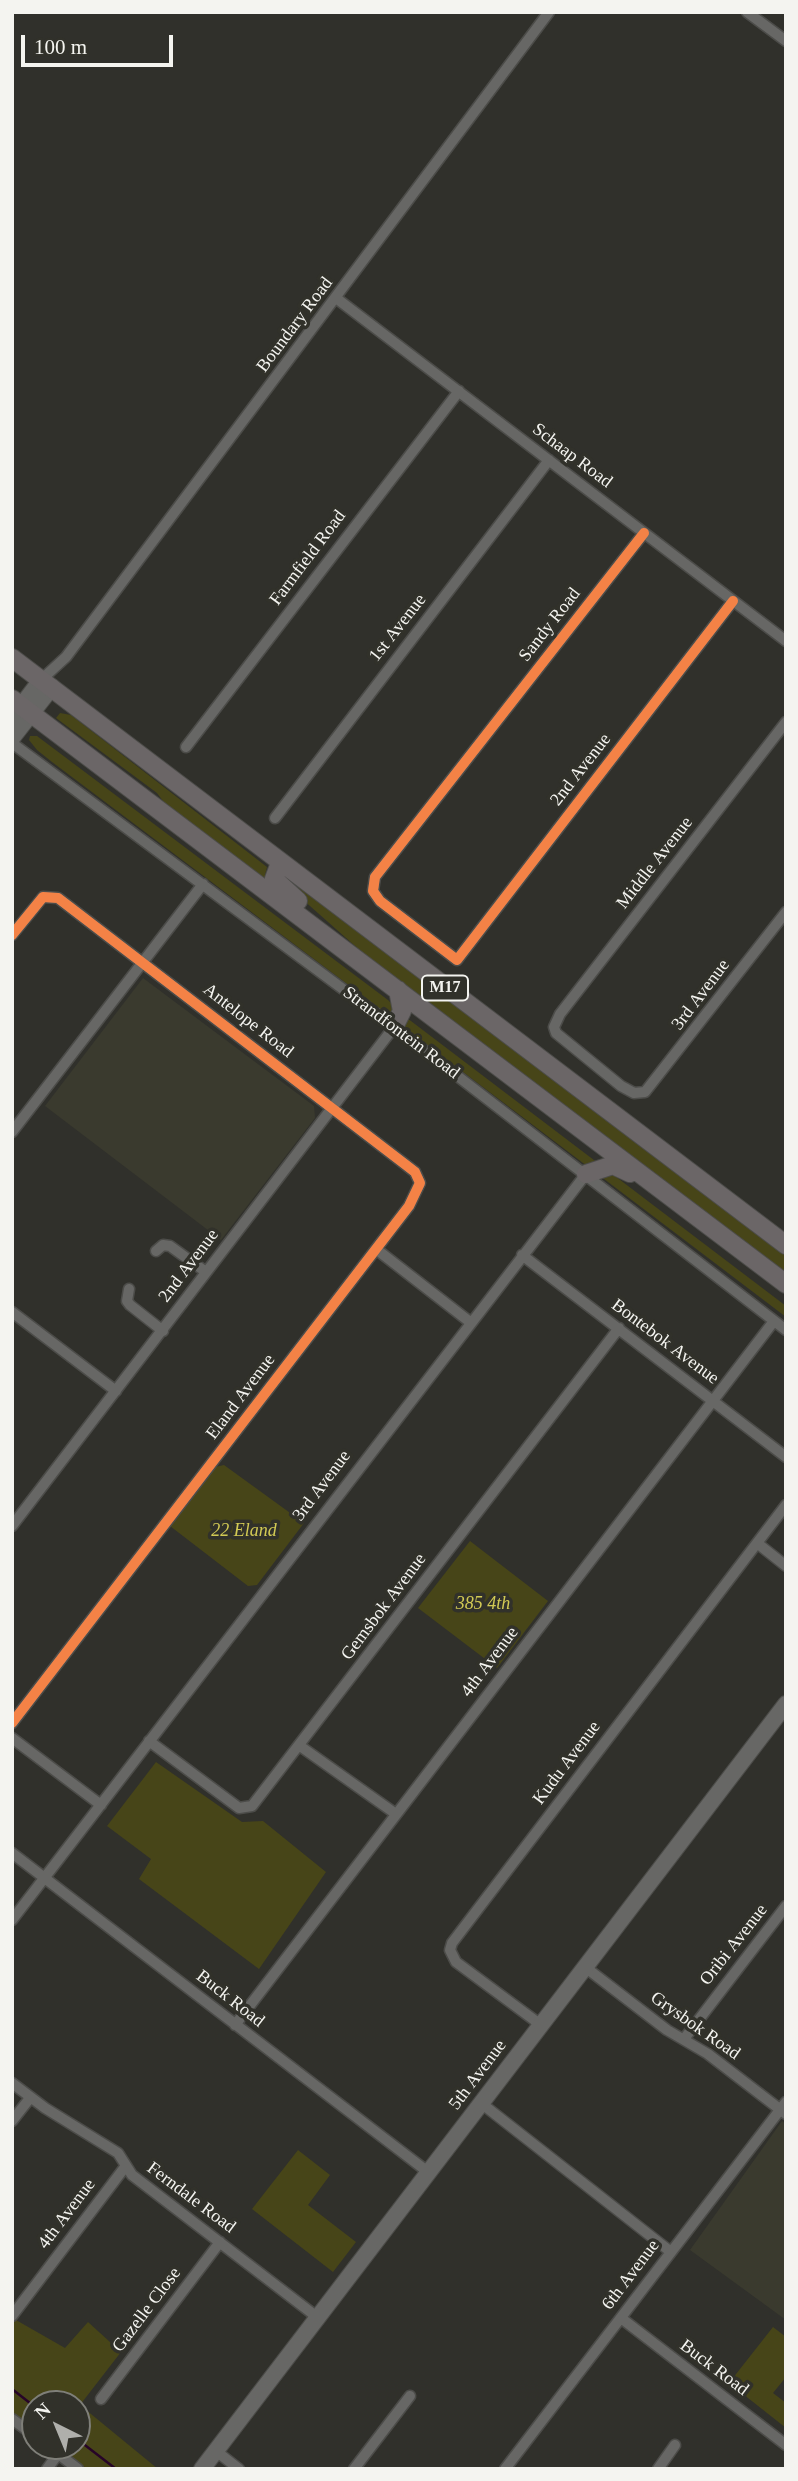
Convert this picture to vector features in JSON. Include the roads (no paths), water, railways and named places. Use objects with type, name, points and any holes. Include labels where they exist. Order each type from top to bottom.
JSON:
[{"type":"main road","name":"M17","points":[[12,658],[786,1245]]},
{"type":"main road","points":[[12,741],[19,709],[46,684]]},
{"type":"main road","name":"Strandfontein Road","points":[[19,709],[398,990],[786,1284]]},
{"type":"main road","points":[[280,863],[273,874],[276,882],[383,979]]},
{"type":"main road","points":[[394,1027],[402,1011],[398,990]]},
{"type":"main road","points":[[586,1174],[613,1165],[649,1181]]},
{"type":"main road","name":"5th Avenue","points":[[202,2469],[786,1704]]},
{"type":"street","name":"Boundary Road","points":[[46,684],[549,12]]},
{"type":"street","points":[[747,12],[786,41]]},
{"type":"street","name":"Schaap Road","points":[[336,298],[786,642]]},
{"type":"street","name":"Farmfield Road","points":[[186,747],[458,391]]},
{"type":"street","name":"1st Avenue","points":[[275,818],[549,460]]},
{"type":"street","name":"Sandy Road","points":[[457,960],[380,901],[373,891],[373,882],[644,533]]},
{"type":"street","name":"2nd Avenue","points":[[457,960],[733,601]]},
{"type":"street","name":"Middle Avenue","points":[[639,1094],[621,1086],[560,1039],[554,1027],[560,1014],[786,722]]},
{"type":"street","name":"Strandfontein Road","points":[[12,741],[394,1027],[786,1330]]},
{"type":"street","points":[[12,1132],[203,884]]},
{"type":"street","name":"Antelope Road","points":[[12,935],[37,903],[50,895],[63,901],[332,1107]]},
{"type":"street","name":"3rd Avenue","points":[[639,1094],[656,1082],[786,912]]},
{"type":"street","name":"2nd Avenue","points":[[12,1527],[394,1027]]},
{"type":"street","name":"Eland Avenue","points":[[12,1723],[416,1196],[419,1177],[332,1107]]},
{"type":"street","name":"3rd Avenue","points":[[12,1920],[586,1174]]},
{"type":"street","points":[[156,1251],[163,1245],[170,1246],[206,1272]]},
{"type":"street","points":[[376,1250],[470,1322]]},
{"type":"street","name":"Bontebok Avenue","points":[[522,1255],[786,1457]]},
{"type":"street","points":[[129,1289],[127,1301],[130,1305],[163,1331]]},
{"type":"street","points":[[12,1328],[16,1315],[116,1391]]},
{"type":"street","name":"4th Avenue","points":[[235,2025],[774,1321]]},
{"type":"street","name":"Gemsbok Avenue","points":[[149,1741],[234,1805],[244,1808],[252,1806],[619,1328]]},
{"type":"street","name":"Kudu Avenue","points":[[541,2025],[456,1962],[450,1950],[452,1943],[786,1505]]},
{"type":"street","points":[[757,1543],[786,1566]]},
{"type":"street","points":[[12,1738],[101,1805]]},
{"type":"street","points":[[300,1746],[396,1814]]},
{"type":"street","name":"Buck Road","points":[[12,1853],[428,2172]]},
{"type":"street","name":"Oribi Avenue","points":[[684,2039],[786,1906]]},
{"type":"street","name":"Grysbok Road","points":[[585,1967],[667,2030],[784,2108]]},
{"type":"street","name":"Ferndale Road","points":[[12,2083],[30,2098],[118,2153],[125,2167],[317,2318]]},
{"type":"street","points":[[12,2121],[30,2098]]},
{"type":"street","points":[[481,2103],[671,2252]]},
{"type":"street","name":"6th Avenue","points":[[505,2469],[784,2108]]},
{"type":"street","name":"4th Avenue","points":[[12,2316],[125,2167]]},
{"type":"street","name":"Gazelle Close","points":[[101,2399],[220,2242]]},
{"type":"street","name":"Buck Road","points":[[621,2318],[786,2445]]},
{"type":"street","points":[[354,2469],[410,2396]]},
{"type":"street","points":[[658,2469],[675,2445]]},
{"type":"street","points":[[215,2451],[239,2469]]},
{"type":"waterway","points":[[12,2389],[21,2396]]},
{"type":"waterway","points":[[91,2450],[116,2469]]},
{"type":"park label","name":"22 Eland","points":[[244,1531]]},
{"type":"park label","name":"385 4th","points":[[483,1604]]}]
